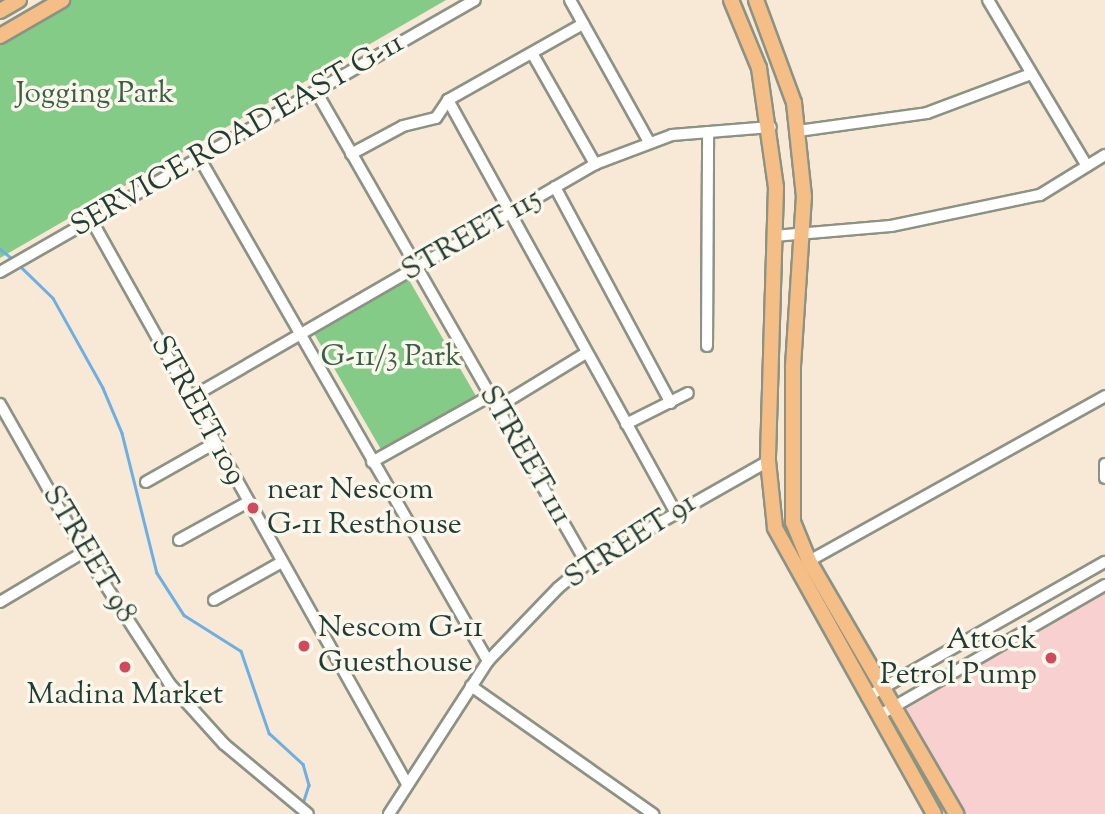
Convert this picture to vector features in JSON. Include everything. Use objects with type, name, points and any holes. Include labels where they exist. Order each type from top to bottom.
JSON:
[{"type":"main road","points":[[0,11],[19,0]]},
{"type":"main road","points":[[0,36],[46,4],[62,0]]},
{"type":"main road","points":[[730,0],[759,68],[771,127],[774,236],[768,461],[775,528],[934,814]]},
{"type":"main road","points":[[756,0],[776,41],[798,131],[803,234],[789,491],[793,522],[809,561],[881,689],[957,814]]},
{"type":"street","name":"SERVICE ROAD EAST G-11","points":[[0,272],[317,93],[475,0]]},
{"type":"street","points":[[570,0],[648,140]]},
{"type":"street","points":[[988,0],[1087,166]]},
{"type":"street","points":[[351,154],[403,126],[436,118],[449,100],[583,24]]},
{"type":"street","points":[[532,53],[596,164]]},
{"type":"street","points":[[798,131],[927,113],[1031,74]]},
{"type":"street","name":"STREET 111","points":[[317,93],[587,564]]},
{"type":"street","points":[[449,100],[507,215],[675,511]]},
{"type":"street","name":"STREET 115","points":[[190,398],[596,164],[648,140],[771,127]]},
{"type":"street","points":[[707,346],[708,132]]},
{"type":"street","points":[[774,236],[891,226],[1040,195],[1105,155]]},
{"type":"street","points":[[200,159],[298,337],[488,661]]},
{"type":"street","points":[[555,187],[671,403]]},
{"type":"street","name":"STREET 109","points":[[92,220],[407,784]]},
{"type":"street","points":[[496,408],[586,353]]},
{"type":"street","points":[[626,424],[688,393]]},
{"type":"street","points":[[372,462],[490,396]]},
{"type":"street","points":[[809,561],[1105,396]]},
{"type":"street","name":"STREET 98","points":[[0,404],[84,552],[169,683],[260,777],[307,813]]},
{"type":"street","points":[[146,482],[215,443]]},
{"type":"street","name":"STREET 91","points":[[389,814],[488,661],[587,564],[675,511],[768,461]]},
{"type":"street","points":[[1105,464],[1105,478]]},
{"type":"street","points":[[179,540],[248,502]]},
{"type":"street","points":[[0,602],[84,552]]},
{"type":"street","points":[[214,600],[282,562]]},
{"type":"street","points":[[867,697],[1105,562]]},
{"type":"street","points":[[878,716],[1055,611],[1105,585]]},
{"type":"street","points":[[1046,595],[1055,611]]},
{"type":"street","points":[[970,638],[981,656]]},
{"type":"street","points":[[471,685],[653,814]]},
{"type":"shaded area","points":[[1105,592],[1105,814],[961,814],[900,712]]},
{"type":"green space","name":"Jogging Park","points":[[54,0],[446,0],[0,258],[0,31]]},
{"type":"green space","name":"G-11/3 Park","points":[[409,280],[477,398],[383,452],[315,335]]},
{"type":"waterway","points":[[0,249],[14,260]]},
{"type":"waterway","points":[[19,265],[53,298],[103,388],[122,433],[157,573],[184,615],[241,651],[269,733],[303,764],[309,785],[303,804]]},
{"type":"place","name":"near Nescom G-11 Resthouse","points":[[253,508]]},
{"type":"place","name":"Nescom G-11 Guesthouse","points":[[304,646]]},
{"type":"place","name":"Attock Petrol Pump","points":[[1051,658]]},
{"type":"place","name":"Madina Market","points":[[125,667]]}]
